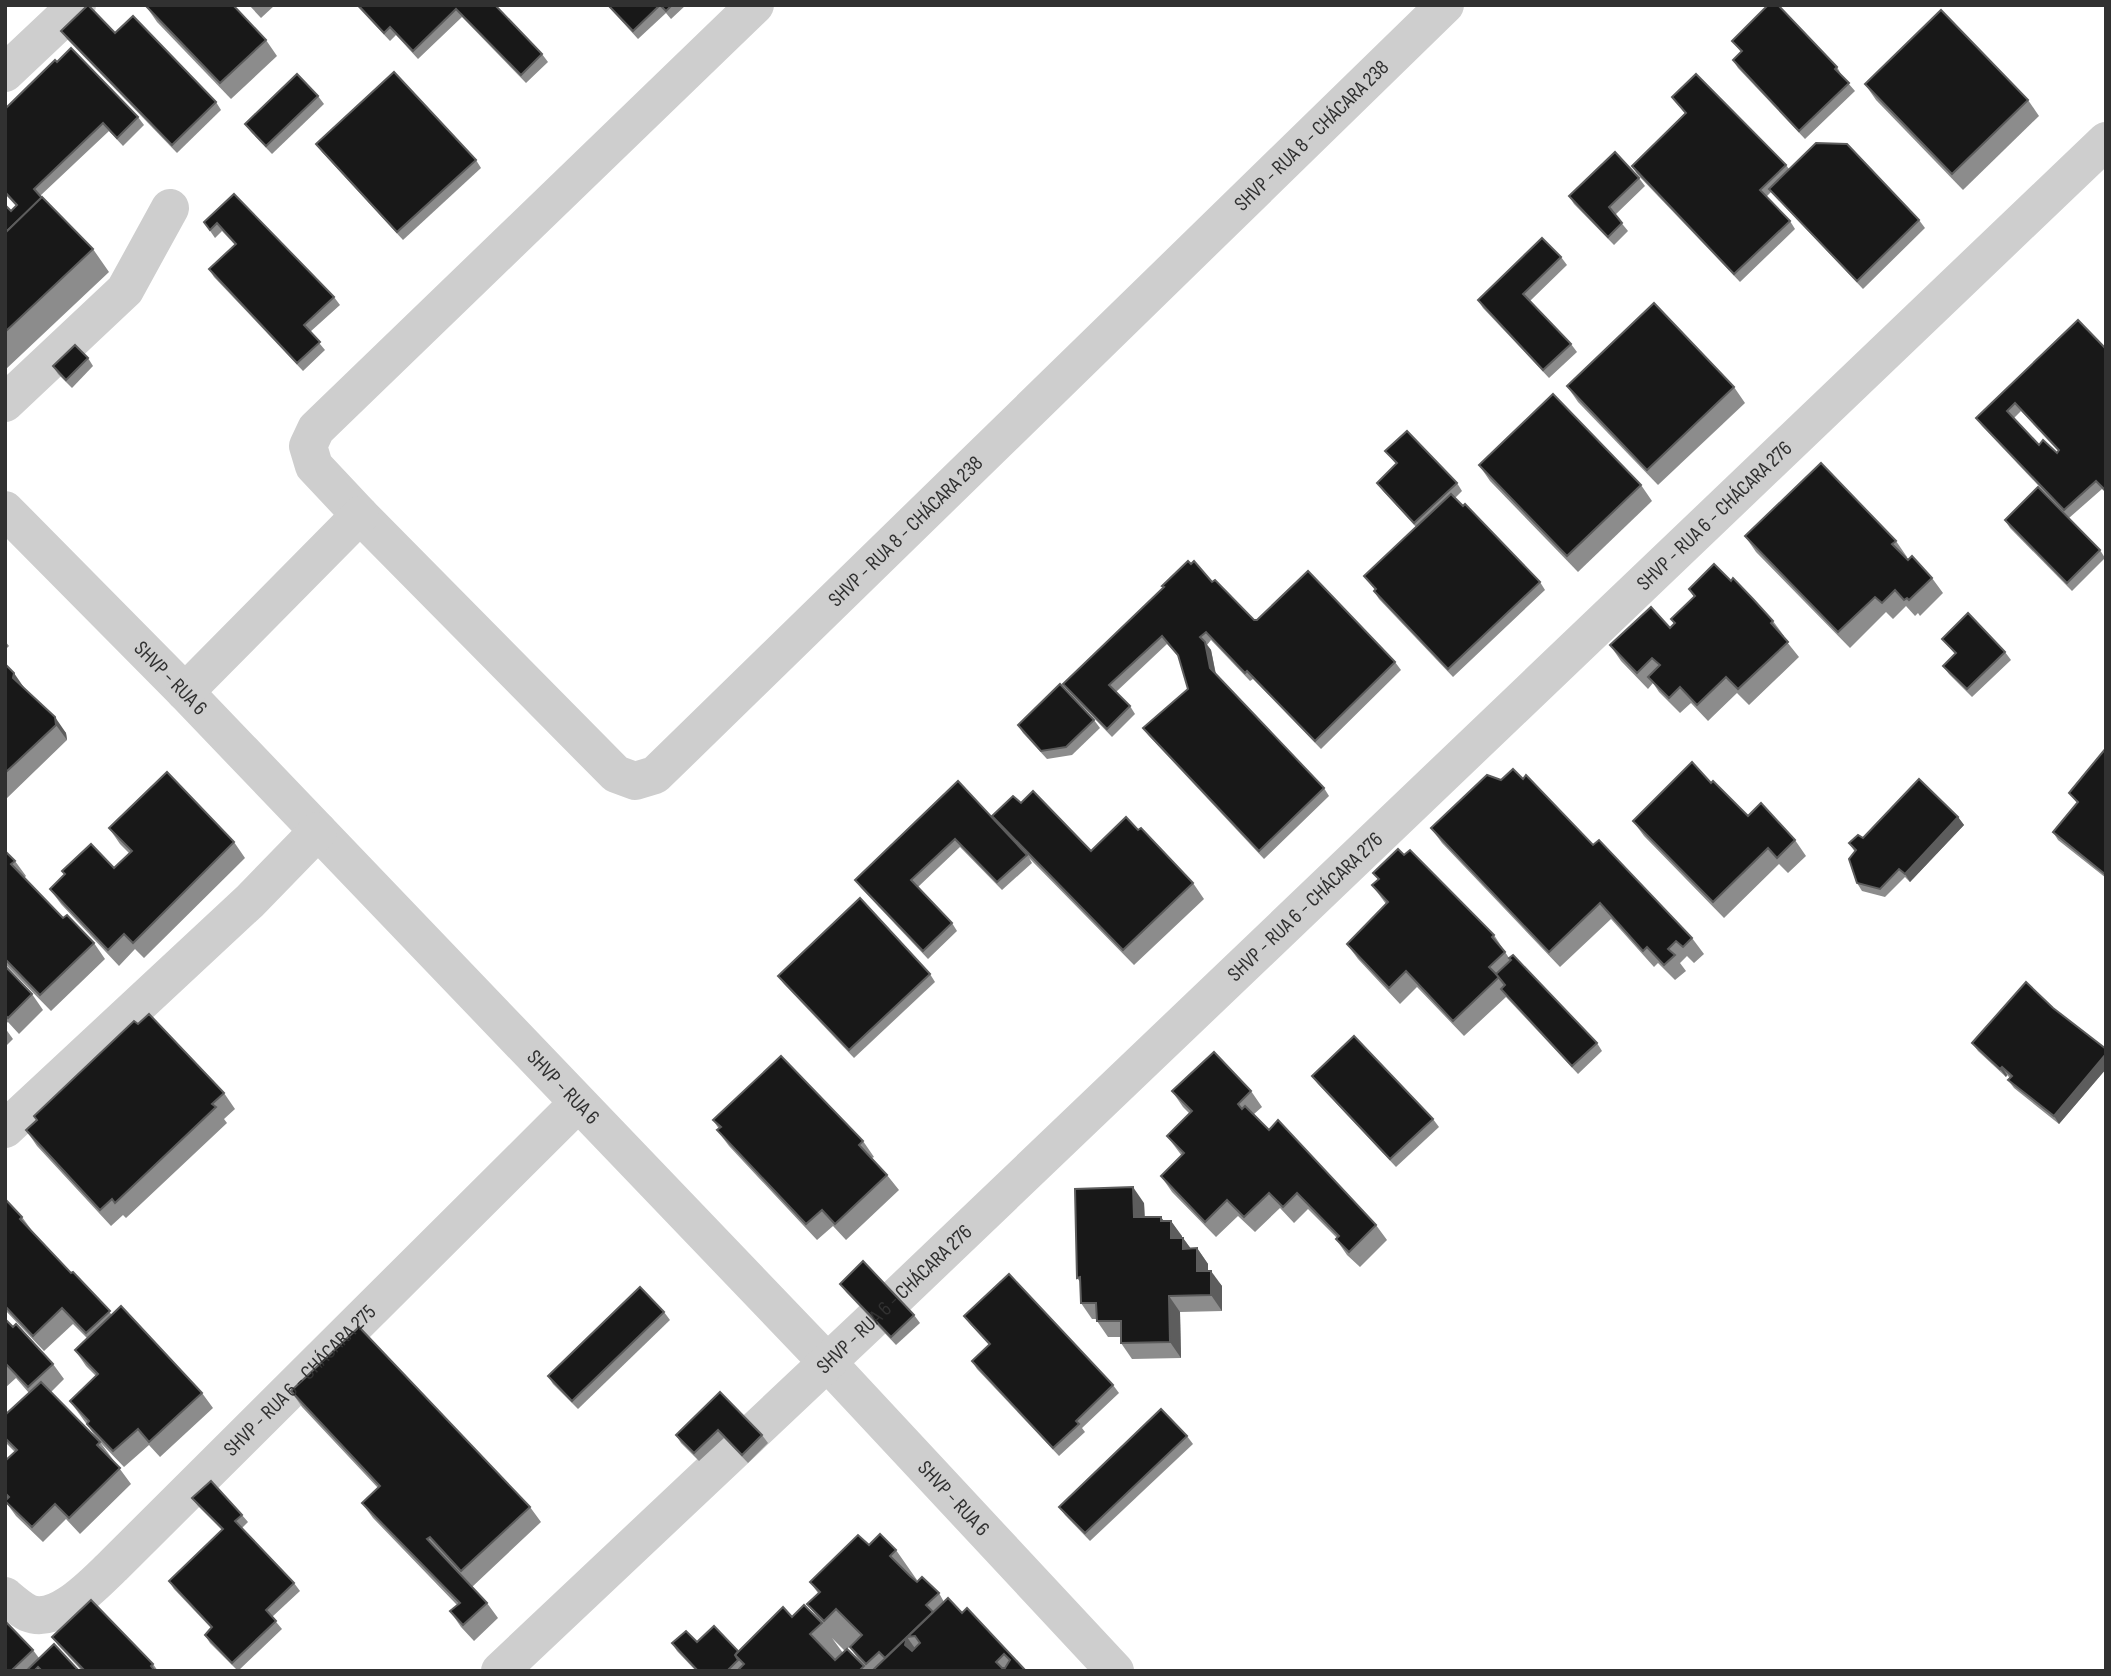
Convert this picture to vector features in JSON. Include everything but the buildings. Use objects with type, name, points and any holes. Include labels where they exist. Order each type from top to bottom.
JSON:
[{"type":"street","points":[[5,73],[76,5]]},
{"type":"street","name":"SHVP - RUA 8 - CHÁCARA 238","points":[[755,5],[316,429],[308,446],[314,466],[360,516],[616,774],[635,781],[655,775],[1445,5]]},
{"type":"street","name":"SHVP - RUA 6 - CHÁCARA 276","points":[[500,1671],[2106,141]]},
{"type":"street","points":[[5,403],[125,290],[170,208]]},
{"type":"street","name":"SHVP - RUA 6","points":[[5,510],[185,692],[826,1361],[1115,1671]]},
{"type":"street","points":[[185,692],[360,516]]},
{"type":"street","points":[[5,1129],[250,901],[318,831]]},
{"type":"street","name":"SHVP - RUA 6 - CHÁCARA 275","points":[[5,1596],[27,1612],[39,1615],[55,1613],[82,1594],[577,1104]]}]
